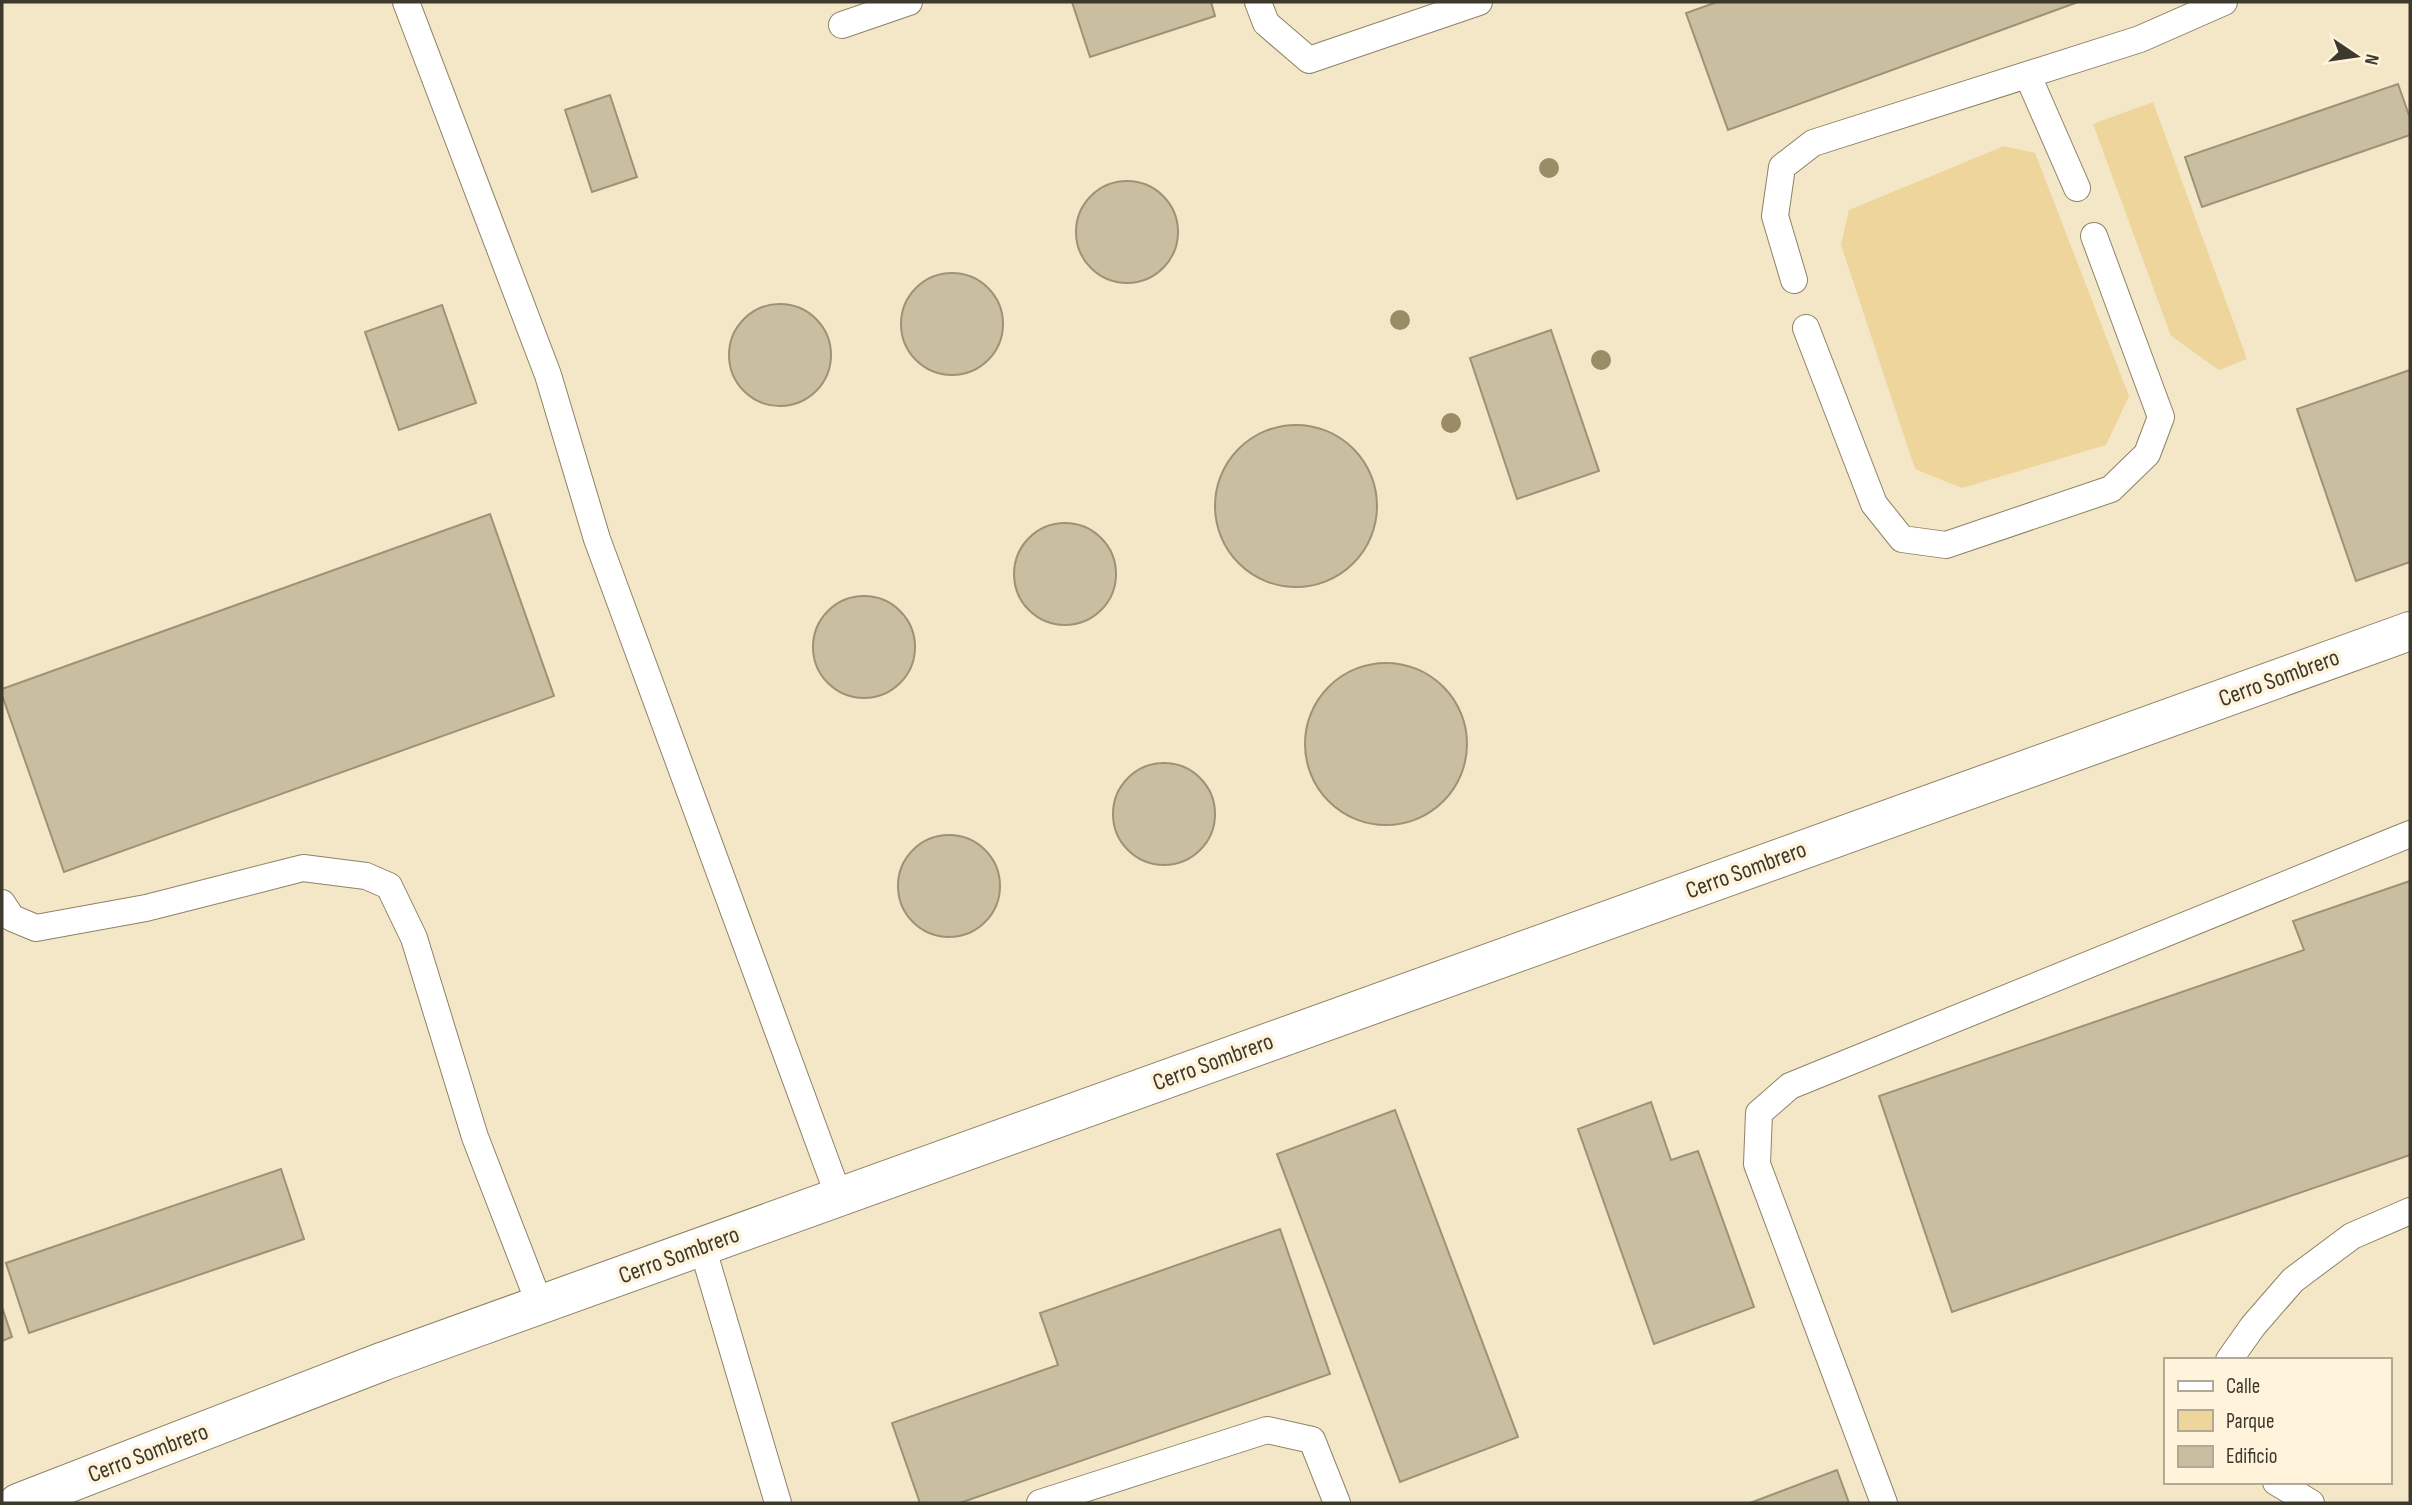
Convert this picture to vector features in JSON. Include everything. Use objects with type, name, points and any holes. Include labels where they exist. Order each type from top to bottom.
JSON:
[{"type":"street","name":"Cerro Sombrero","points":[[18,1503],[384,1361],[2410,631]]},
{"type":"lane","points":[[406,2],[548,375],[597,538],[839,1197]]},
{"type":"lane","points":[[842,25],[909,2]]},
{"type":"lane","points":[[1258,2],[1266,23],[1309,60],[1442,8],[1479,2]]},
{"type":"lane","points":[[1794,280],[1775,216],[1782,167],[1813,143],[2140,39],[2224,2]]},
{"type":"lane","points":[[2028,76],[2077,188]]},
{"type":"lane","points":[[1806,328],[1874,504],[1902,539],[1946,545],[2111,489],[2147,454],[2161,417],[2094,236]]},
{"type":"lane","points":[[1884,1503],[1757,1164],[1759,1113],[1790,1086],[2410,834]]},
{"type":"lane","points":[[2,903],[12,918],[36,928],[146,908],[303,868],[366,876],[389,887],[414,938],[475,1137],[540,1305]]},
{"type":"lane","points":[[2230,1358],[2253,1326],[2293,1280],[2353,1236],[2410,1211]]},
{"type":"lane","points":[[702,1246],[778,1503]]},
{"type":"lane","points":[[1040,1503],[1267,1430],[1312,1440],[1338,1503]]},
{"type":"lane","points":[[2279,1484],[2311,1503]]},
{"type":"green space","points":[[2153,102],[2247,359],[2219,370],[2171,336],[2093,124]]},
{"type":"green space","points":[[2004,146],[2035,153],[2129,396],[2106,445],[1962,488],[1915,469],[1841,245],[1849,210]]},
{"type":"building","points":[[1072,2],[1211,2],[1215,16],[1090,57]]},
{"type":"building","points":[[1717,2],[2078,2],[1728,130],[1686,13]]},
{"type":"building","points":[[2398,84],[2410,118],[2410,135],[2202,207],[2185,157]]},
{"type":"building","points":[[610,95],[637,177],[592,192],[565,110]]},
{"type":"building","points":[[1127,181],[1147,185],[1163,196],[1174,212],[1178,232],[1174,252],[1163,268],[1147,279],[1127,283],[1107,279],[1091,268],[1080,252],[1076,232],[1080,212],[1091,196],[1107,185]]},
{"type":"building","points":[[952,273],[972,277],[988,288],[999,304],[1003,324],[999,344],[988,360],[972,371],[952,375],[932,371],[916,360],[905,344],[901,324],[905,304],[916,288],[932,277]]},
{"type":"building","points":[[780,304],[800,308],[816,319],[827,335],[831,355],[827,375],[816,391],[800,402],[780,406],[760,402],[744,391],[733,375],[729,355],[733,335],[744,319],[760,308]]},
{"type":"building","points":[[442,305],[476,403],[399,430],[365,332]]},
{"type":"building","points":[[1551,330],[1599,471],[1517,499],[1470,358]]},
{"type":"building","points":[[2410,370],[2410,562],[2356,581],[2297,409]]},
{"type":"building","points":[[1296,425],[1327,431],[1353,449],[1371,475],[1377,506],[1371,537],[1353,563],[1327,581],[1296,587],[1265,581],[1239,563],[1221,537],[1215,506],[1221,475],[1239,449],[1265,431]]},
{"type":"building","points":[[490,514],[554,696],[64,872],[2,689]]},
{"type":"building","points":[[1065,523],[1085,527],[1101,538],[1112,554],[1116,574],[1112,594],[1101,610],[1085,621],[1065,625],[1045,621],[1029,610],[1018,594],[1014,574],[1018,554],[1029,538],[1045,527]]},
{"type":"building","points":[[864,596],[884,600],[900,611],[911,627],[915,647],[911,667],[900,683],[884,694],[864,698],[844,694],[828,683],[817,667],[813,647],[817,627],[828,611],[844,600]]},
{"type":"building","points":[[1386,663],[1417,669],[1443,687],[1461,713],[1467,744],[1461,775],[1443,801],[1417,819],[1386,825],[1355,819],[1329,801],[1311,775],[1305,744],[1311,713],[1329,687],[1355,669]]},
{"type":"building","points":[[1164,763],[1184,767],[1200,778],[1211,794],[1215,814],[1211,834],[1200,850],[1184,861],[1164,865],[1144,861],[1128,850],[1117,834],[1113,814],[1117,794],[1128,778],[1144,767]]},
{"type":"building","points":[[949,835],[969,839],[985,850],[996,866],[1000,886],[996,906],[985,922],[969,933],[949,937],[929,933],[913,922],[902,906],[898,886],[902,866],[913,850],[929,839]]},
{"type":"building","points":[[2410,881],[2410,1155],[1952,1312],[1879,1096],[2304,950],[2293,921]]},
{"type":"building","points":[[1651,1102],[1671,1160],[1698,1151],[1754,1307],[1654,1344],[1578,1129]]},
{"type":"building","points":[[1395,1110],[1518,1437],[1400,1482],[1277,1154]]},
{"type":"building","points":[[281,1169],[304,1239],[29,1333],[6,1263]]},
{"type":"building","points":[[1280,1229],[1330,1374],[960,1503],[920,1503],[892,1423],[1058,1365],[1040,1313]]},
{"type":"building","points":[[2,1307],[12,1337],[2,1341]]},
{"type":"building","points":[[1837,1470],[1849,1503],[1750,1503]]}]
